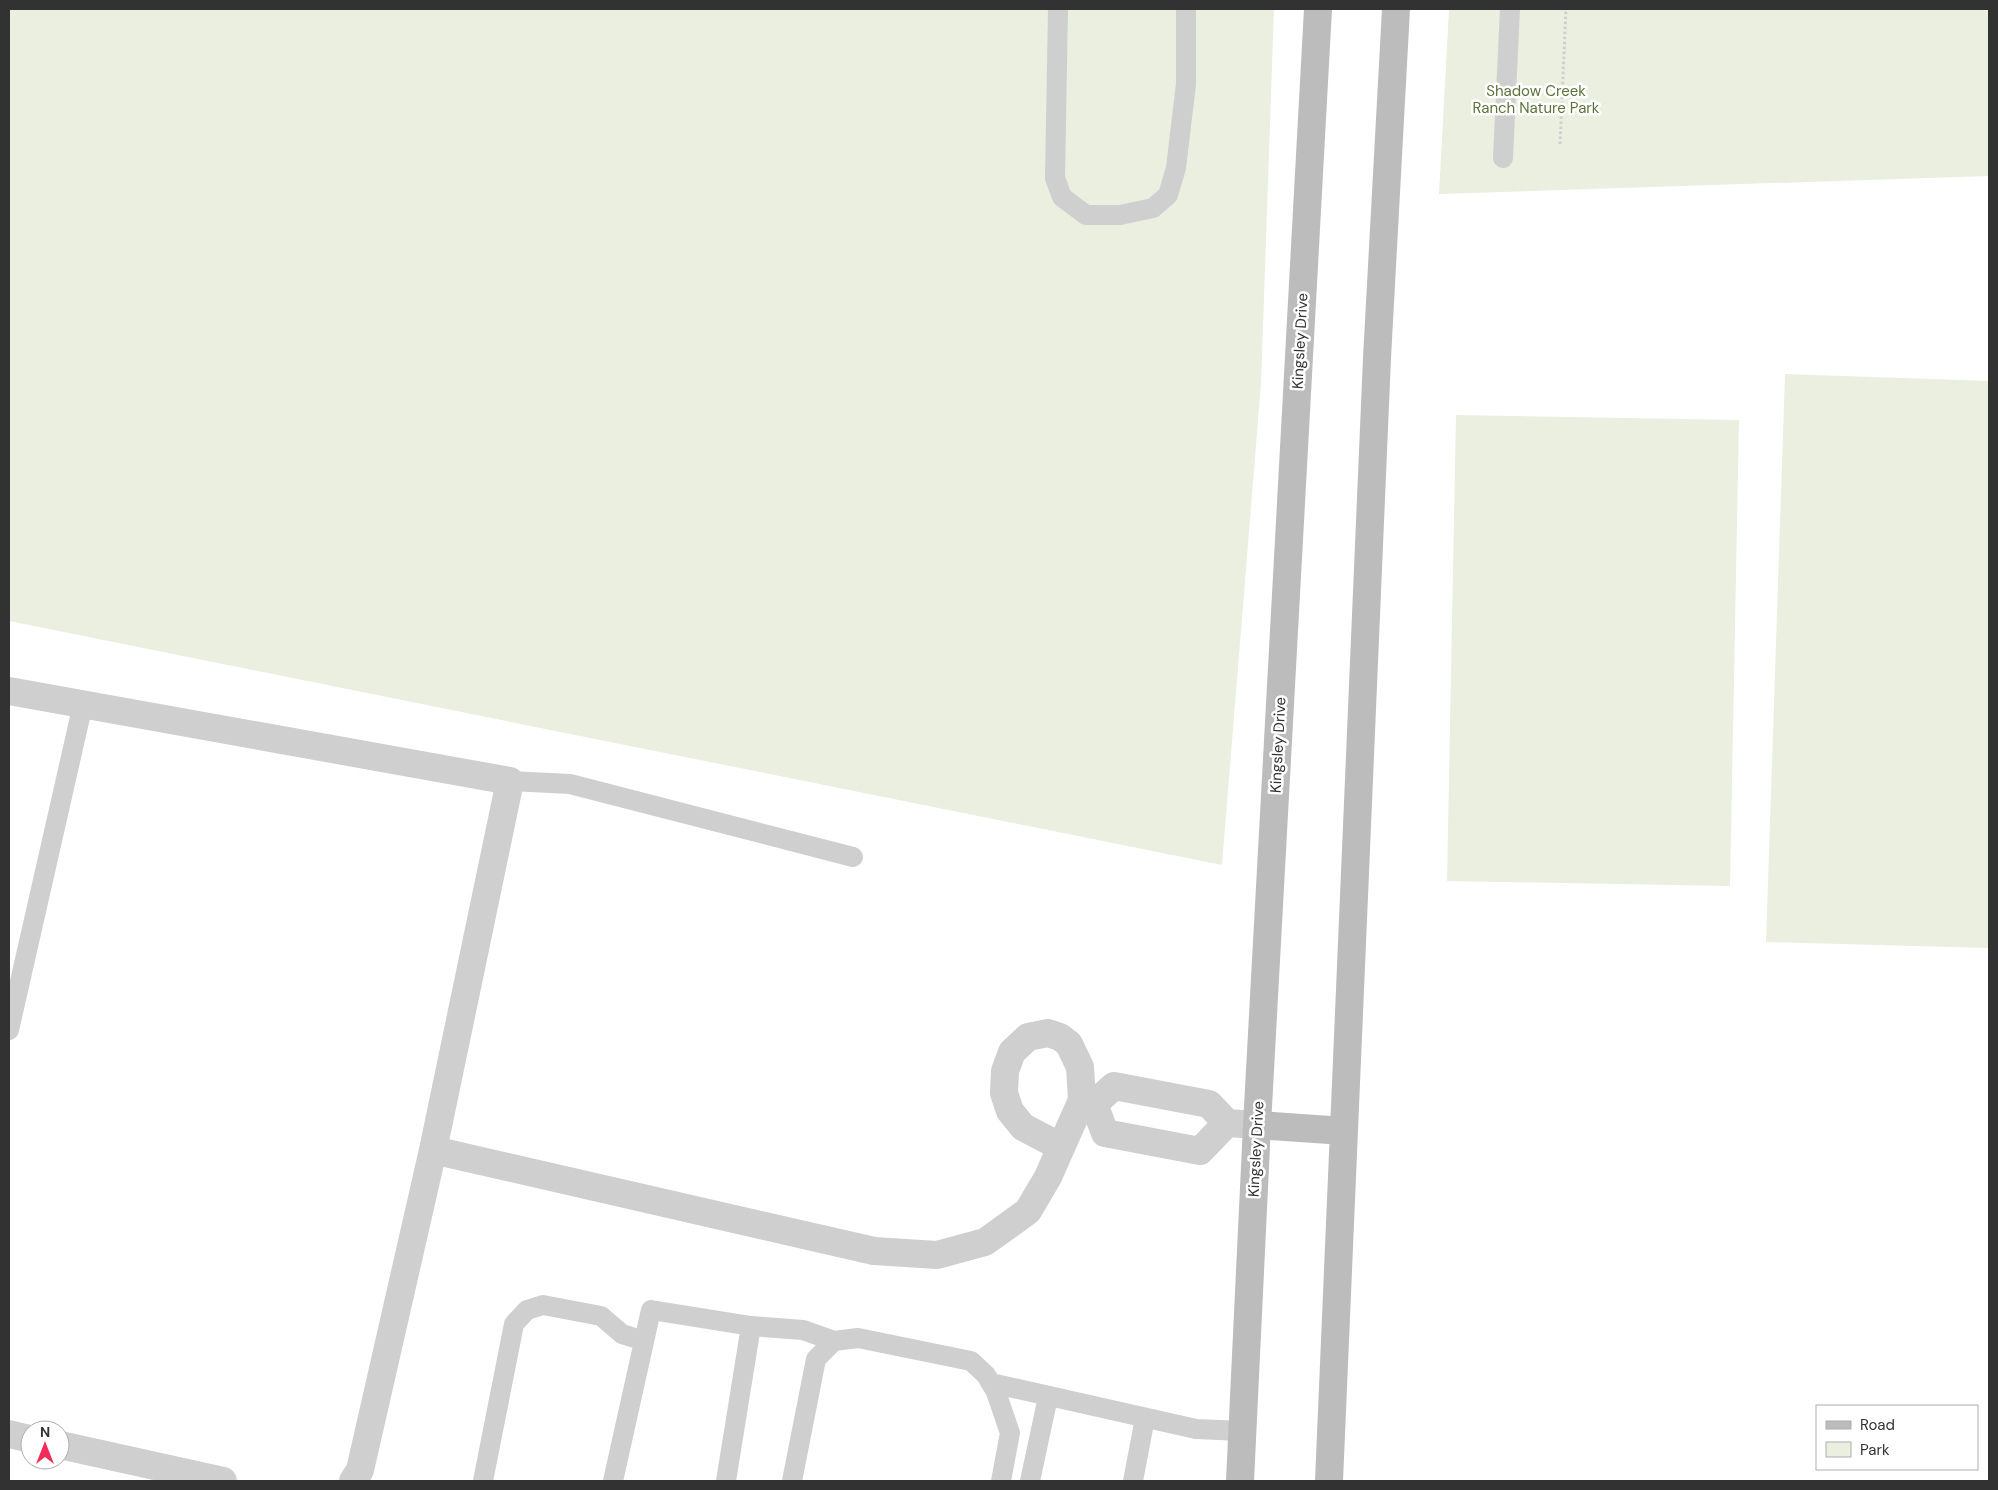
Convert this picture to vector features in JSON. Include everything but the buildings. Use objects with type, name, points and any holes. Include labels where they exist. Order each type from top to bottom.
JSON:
[{"type":"street","name":"Kingsley Drive","points":[[1240,1481],[1257,1126],[1318,9]]},
{"type":"street","points":[[1329,1481],[1377,358],[1396,9]]},
{"type":"street","points":[[9,691],[510,781],[433,1150],[360,1470],[353,1481]]},
{"type":"street","points":[[1061,1147],[1023,1127],[1010,1111],[1004,1093],[1005,1071],[1012,1052],[1028,1037],[1048,1033],[1060,1037],[1069,1044],[1080,1068],[1088,1102],[1105,1134],[1200,1151],[1227,1123]]},
{"type":"street","points":[[433,1150],[874,1251],[937,1255],[985,1242],[1028,1211],[1048,1177],[1061,1147],[1088,1102],[1114,1086],[1210,1104],[1227,1123],[1344,1131]]},
{"type":"street","points":[[70,1447],[223,1481]]},
{"type":"lane","points":[[1058,9],[1055,178],[1062,197],[1086,215],[1120,215],[1153,208],[1168,195],[1176,168],[1186,84],[1186,9]]},
{"type":"lane","points":[[1503,158],[1510,9]]},
{"type":"lane","points":[[9,1030],[83,704]]},
{"type":"lane","points":[[510,781],[570,784],[853,857]]},
{"type":"lane","points":[[483,1481],[514,1324],[527,1310],[543,1305],[602,1316],[622,1334],[644,1341]]},
{"type":"lane","points":[[613,1481],[651,1310],[751,1326],[804,1330],[834,1341],[858,1338],[971,1361],[986,1375],[1010,1434],[1001,1481]]},
{"type":"lane","points":[[726,1481],[751,1326]]},
{"type":"lane","points":[[792,1481],[816,1359],[834,1341]]},
{"type":"lane","points":[[990,1383],[1196,1429],[1242,1431]]},
{"type":"lane","points":[[1030,1481],[1048,1397]]},
{"type":"lane","points":[[1133,1481],[1145,1418]]},
{"type":"path","points":[[1560,144],[1566,9]]},
{"type":"green space","points":[[9,9],[1274,9],[1261,384],[1222,865],[9,621]]},
{"type":"green space","name":"Shadow Creek Ranch Nature Park","points":[[1449,9],[1989,9],[1989,176],[1439,194]]},
{"type":"green space","points":[[1785,374],[1989,381],[1989,948],[1766,942]]},
{"type":"green space","points":[[1456,415],[1739,420],[1730,886],[1447,881]]}]
